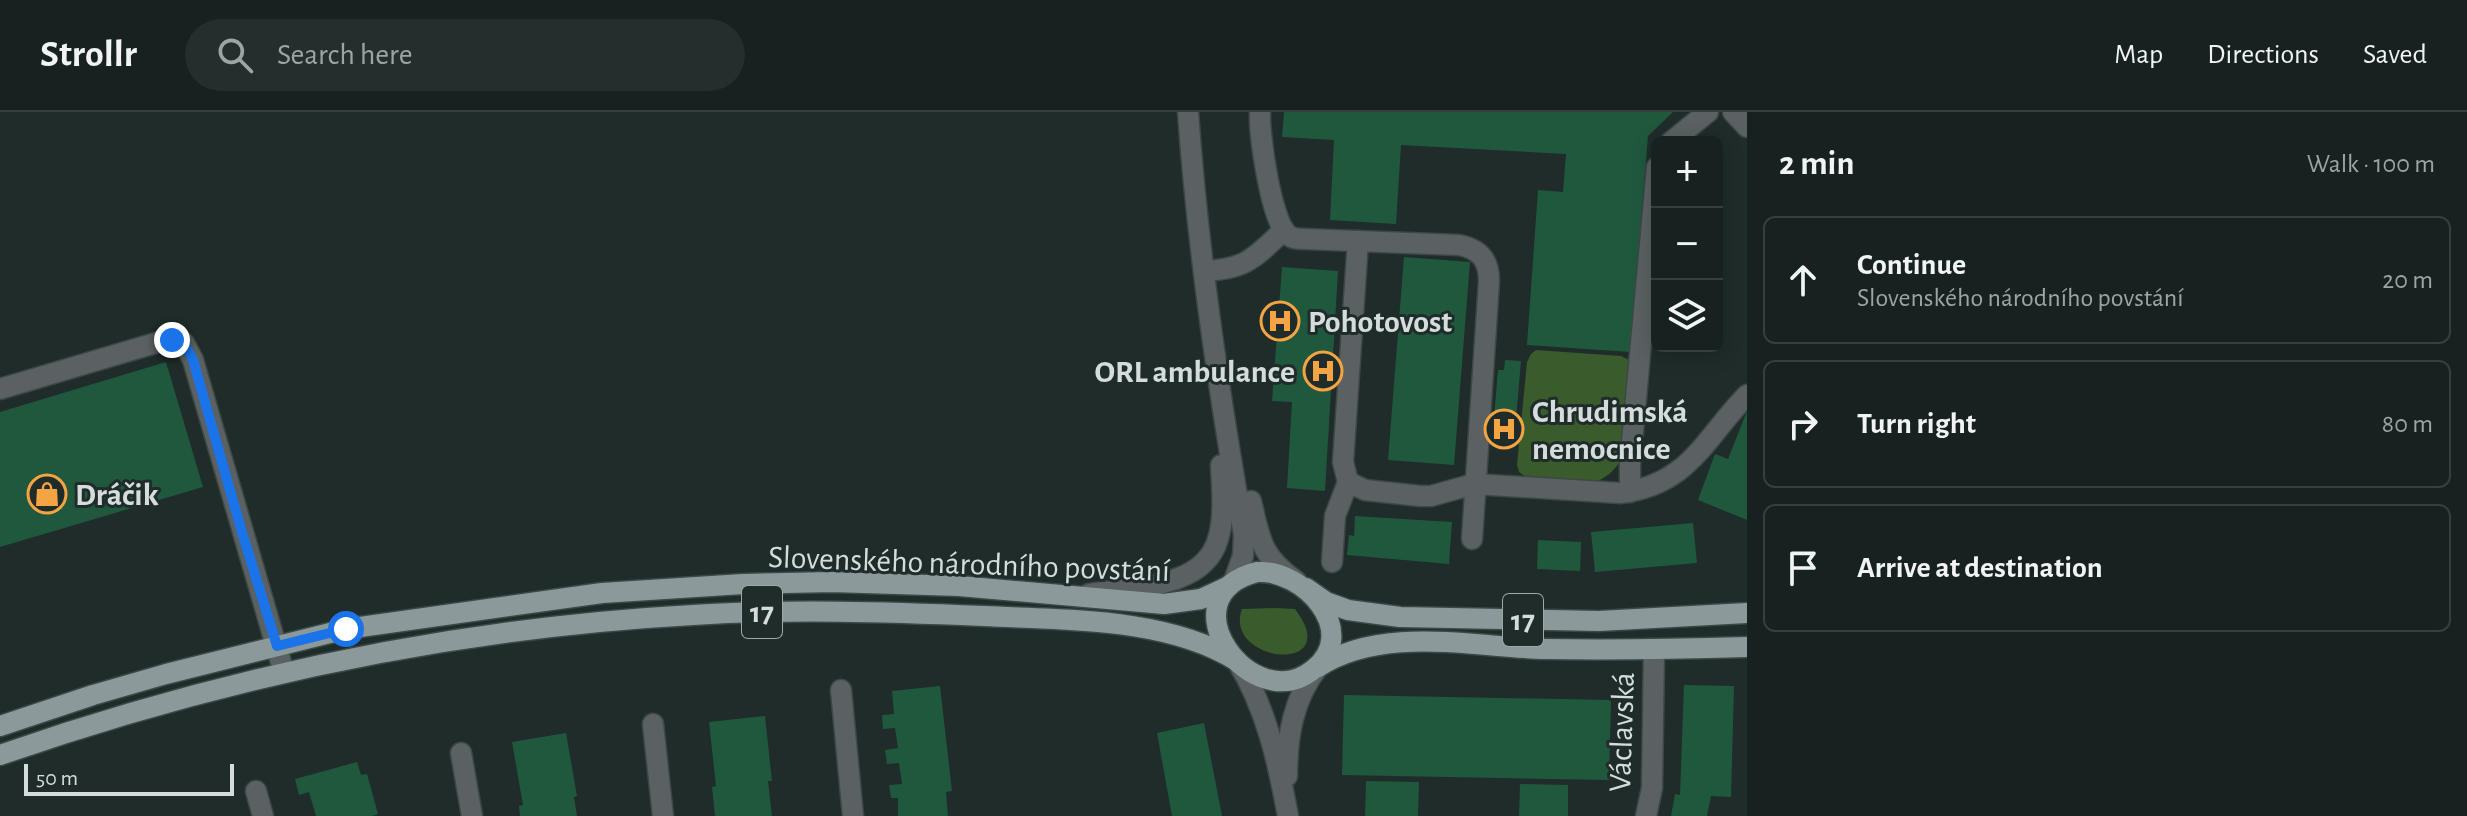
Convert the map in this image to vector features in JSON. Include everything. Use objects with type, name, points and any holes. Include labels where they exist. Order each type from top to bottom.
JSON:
[{"type":"main road","points":[[1263,572],[1279,575],[1306,588],[1322,605],[1330,625],[1329,647],[1318,667],[1300,677],[1276,680],[1258,676],[1225,648],[1216,624],[1217,607],[1231,584],[1249,574],[1263,572]]},
{"type":"main road","name":"Slovenského národního povstání","points":[[0,726],[137,682],[346,629],[602,593],[832,582],[959,586],[1143,603],[1186,602],[1212,595],[1231,584]]},
{"type":"main road","name":"17","points":[[1306,588],[1326,602],[1348,610],[1400,617],[1599,621],[1747,613]]},
{"type":"main road","name":"Slovenského národního povstání","points":[[0,755],[143,708],[284,673],[380,652],[573,624],[795,611],[1006,617],[1134,627],[1204,644],[1237,661]]},
{"type":"main road","name":"17","points":[[1318,667],[1354,649],[1404,643],[1654,650],[1747,647]]},
{"type":"street","points":[[1188,112],[1210,317],[1244,535],[1243,556],[1231,584]]},
{"type":"street","points":[[1260,112],[1262,152],[1278,217],[1284,230],[1294,238],[1459,245],[1469,247],[1486,258],[1489,281],[1472,539]]},
{"type":"street","points":[[1678,136],[1708,112]]},
{"type":"street","points":[[1733,112],[1747,127]]},
{"type":"street","points":[[1630,492],[1653,208]]},
{"type":"street","points":[[1204,271],[1224,270],[1250,262],[1284,230]]},
{"type":"street","points":[[1332,562],[1335,516],[1348,482],[1343,462],[1358,241]]},
{"type":"street","points":[[1210,317],[1262,546],[1272,561],[1306,588]]},
{"type":"street","points":[[0,389],[159,342],[172,340],[184,343],[193,360],[284,673]]},
{"type":"street","points":[[1348,482],[1365,490],[1420,496],[1441,494],[1474,484],[1620,493],[1648,489],[1687,465],[1747,395]]},
{"type":"street","points":[[1076,596],[1179,579],[1199,569],[1208,560],[1219,537],[1221,518],[1221,397]]},
{"type":"street","name":"Václavská","points":[[1646,816],[1652,788],[1654,650]]},
{"type":"street","points":[[1237,661],[1261,707],[1288,816]]},
{"type":"street","points":[[1288,816],[1287,756],[1292,721],[1303,688],[1318,667]]},
{"type":"street","points":[[841,690],[853,816]]},
{"type":"street","points":[[653,724],[663,816]]},
{"type":"street","points":[[461,753],[472,816]]},
{"type":"street","points":[[256,791],[263,816]]},
{"type":"green space","points":[[1536,350],[1621,356],[1629,360],[1631,368],[1624,455],[1613,471],[1597,481],[1526,477],[1519,472],[1517,465],[1527,362]]},
{"type":"green space","points":[[1242,609],[1295,609],[1307,630],[1305,645],[1295,653],[1263,650],[1249,641],[1241,627]]},
{"type":"building","points":[[1284,112],[1673,112],[1648,136],[1631,352],[1527,345],[1538,190],[1563,192],[1566,154],[1401,145],[1396,224],[1330,220],[1334,140],[1282,137]]},
{"type":"building","points":[[1404,257],[1470,262],[1454,465],[1388,460]]},
{"type":"building","points":[[1282,267],[1338,271],[1325,491],[1287,488],[1292,402],[1272,401]]},
{"type":"building","points":[[1505,360],[1521,361],[1515,431],[1493,429],[1498,370],[1504,370]]},
{"type":"building","points":[[166,362],[203,487],[0,547],[0,412]]},
{"type":"building","points":[[1747,411],[1747,520],[1698,500],[1715,454],[1728,459]]},
{"type":"building","points":[[1355,516],[1452,522],[1449,564],[1347,555],[1349,535],[1354,536]]},
{"type":"building","points":[[1693,523],[1697,563],[1595,572],[1591,532]]},
{"type":"building","points":[[1538,540],[1581,542],[1580,571],[1537,569]]},
{"type":"building","points":[[1684,685],[1734,686],[1731,797],[1711,796],[1707,816],[1671,816],[1675,794],[1680,795]]},
{"type":"building","points":[[940,686],[952,791],[946,792],[948,816],[898,816],[898,798],[891,798],[889,785],[902,784],[899,763],[887,764],[885,750],[898,748],[895,728],[883,729],[882,715],[894,714],[892,691]]},
{"type":"building","points":[[1344,695],[1611,700],[1609,780],[1342,775]]},
{"type":"building","points":[[765,716],[772,781],[768,781],[772,816],[715,816],[712,787],[716,786],[709,722]]},
{"type":"building","points":[[1204,723],[1222,816],[1172,816],[1157,733]]},
{"type":"building","points":[[566,733],[577,796],[574,797],[577,816],[520,816],[519,806],[523,805],[512,742]]},
{"type":"building","points":[[357,762],[361,775],[367,774],[378,814],[316,816],[309,792],[299,795],[295,779]]},
{"type":"building","points":[[1366,781],[1419,782],[1418,816],[1365,816]]},
{"type":"building","points":[[1520,784],[1568,785],[1568,816],[1519,816]]},
{"type":"place","name":"Pohotovost","points":[[1280,321]]},
{"type":"place","name":"ORL ambulance","points":[[1323,371]]},
{"type":"place","name":"Chrudimská nemocnice","points":[[1504,429]]},
{"type":"place","name":"Dráčik","points":[[47,494]]},
{"type":"route","points":[[172,340],[184,343],[193,360],[277,646],[346,629]]}]
